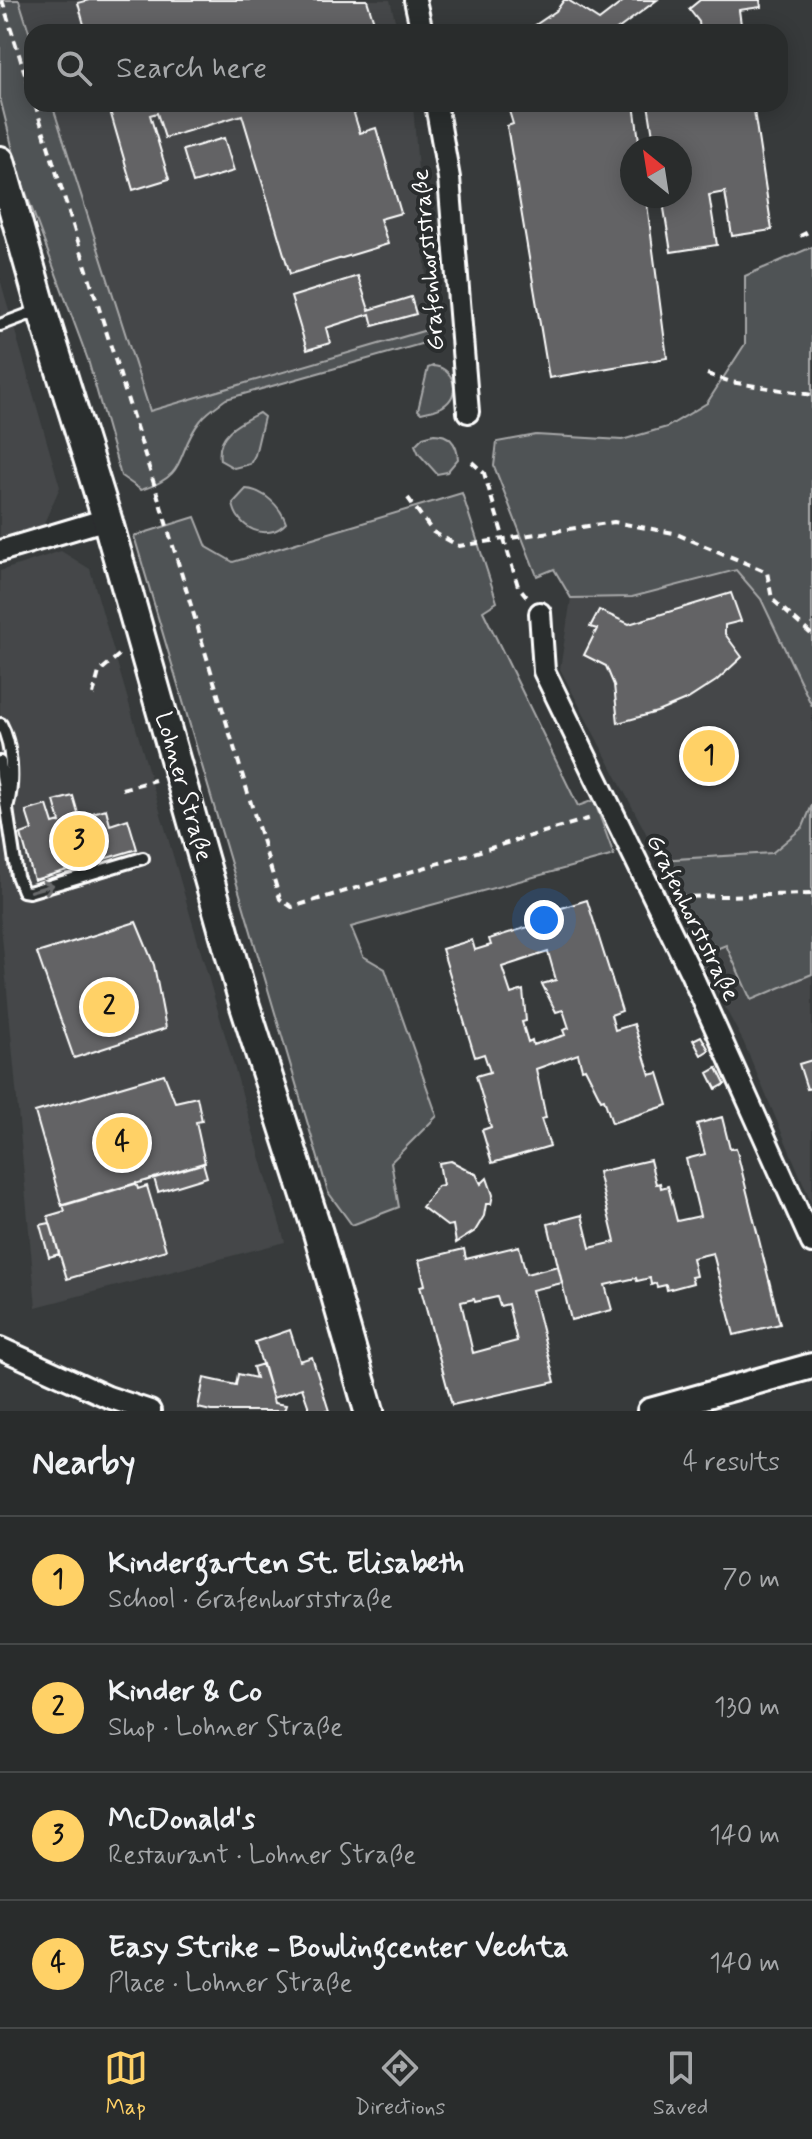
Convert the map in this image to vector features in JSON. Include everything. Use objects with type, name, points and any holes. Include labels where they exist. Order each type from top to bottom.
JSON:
[{"type":"main road","name":"Lohner Straße","points":[[0,161],[42,310],[107,519],[245,1006],[318,1233],[369,1411]]},
{"type":"street","points":[[415,0],[420,24]]},
{"type":"street","name":"Grafenhorststraße","points":[[437,112],[449,178],[468,412]]},
{"type":"street","points":[[0,551],[107,519]]},
{"type":"street","name":"Grafenhorststraße","points":[[540,613],[544,671],[654,898],[812,1243]]},
{"type":"street","points":[[0,1348],[108,1397],[150,1411]]},
{"type":"street","points":[[650,1411],[812,1366]]},
{"type":"lane","points":[[0,325],[42,310]]},
{"type":"lane","points":[[0,726],[6,734],[11,792],[7,807]]},
{"type":"lane","points":[[0,762],[17,876],[23,891],[29,892],[143,858]]},
{"type":"path","points":[[2,0],[24,70]]},
{"type":"path","points":[[38,112],[280,899],[292,907],[613,812]]},
{"type":"path","points":[[800,236],[812,230]]},
{"type":"path","points":[[707,374],[731,382],[812,395]]},
{"type":"path","points":[[472,462],[484,473],[518,586],[540,613]]},
{"type":"path","points":[[408,498],[433,532],[459,546],[614,522],[674,533],[767,572],[772,599],[812,635]]},
{"type":"path","points":[[93,695],[99,672],[120,655]]},
{"type":"path","points":[[122,789],[157,779]]},
{"type":"path","points":[[654,898],[812,894]]},
{"type":"shaded area","points":[[0,0],[19,0],[27,24],[24,24],[24,112],[55,112],[150,411],[430,329],[428,342],[226,399],[201,420],[175,470],[157,484],[141,490],[121,476],[88,360],[19,174],[0,98]]},
{"type":"shaded area","points":[[19,0],[390,0],[396,24],[27,24]]},
{"type":"shaded area","points":[[55,112],[414,112],[430,329],[150,411]]},
{"type":"shaded area","points":[[812,247],[812,706],[761,599],[736,570],[632,597],[571,598],[554,569],[537,576],[494,466],[497,442],[536,435],[622,440],[667,427],[707,403],[745,344],[745,276]]},
{"type":"shaded area","points":[[0,279],[60,487],[41,530],[0,541]]},
{"type":"shaded area","points":[[433,366],[450,375],[453,393],[444,406],[421,413],[418,410],[428,368]]},
{"type":"shaded area","points":[[259,413],[264,417],[250,464],[234,468],[220,460],[225,436]]},
{"type":"shaded area","points":[[434,434],[448,438],[456,449],[458,459],[447,472],[437,474],[415,445],[423,437]]},
{"type":"shaded area","points":[[246,489],[259,492],[271,500],[286,523],[270,532],[246,526],[235,512],[233,503]]},
{"type":"shaded area","points":[[462,493],[497,602],[483,611],[578,806],[594,800],[614,855],[351,927],[363,956],[385,969],[437,1116],[391,1162],[399,1207],[352,1225],[328,1192],[134,536],[195,517],[207,547],[233,562]]},
{"type":"shaded area","points":[[61,551],[90,569],[285,1242],[36,1307],[0,914],[0,571]]},
{"type":"shaded area","points":[[736,570],[761,599],[812,706],[812,805],[803,827],[772,853],[660,860],[560,669],[571,598],[632,597]]},
{"type":"shaded area","points":[[812,805],[812,974],[751,1000],[726,945],[709,952],[660,860],[772,853],[803,827]]},
{"type":"shaded area","points":[[812,904],[812,1204],[743,1041],[690,943],[679,910]]},
{"type":"building","points":[[89,0],[367,0],[374,24],[84,24],[78,3]]},
{"type":"building","points":[[564,0],[568,0],[599,20],[625,0],[657,0],[625,24],[537,24],[556,11]]},
{"type":"building","points":[[700,0],[760,0],[761,7],[739,10],[741,24],[699,24],[689,9]]},
{"type":"building","points":[[110,112],[353,112],[360,133],[376,128],[401,213],[380,219],[388,244],[290,274],[242,115],[165,138],[157,113],[150,115],[169,179],[133,190]]},
{"type":"building","points":[[509,112],[635,112],[638,136],[620,136],[620,208],[648,208],[667,358],[549,378],[507,126],[513,124]]},
{"type":"building","points":[[649,112],[754,112],[772,230],[732,236],[725,192],[709,195],[717,245],[671,252],[664,208],[692,208],[692,136],[653,136]]},
{"type":"building","points":[[224,138],[234,171],[193,183],[183,150]]},
{"type":"building","points":[[358,276],[369,310],[411,297],[416,314],[373,326],[370,314],[326,328],[330,343],[307,350],[291,297]]},
{"type":"building","points":[[731,593],[741,621],[725,625],[725,634],[742,657],[716,681],[688,699],[618,723],[614,685],[606,666],[584,655],[597,629],[590,627],[599,610],[629,624]]},
{"type":"building","points":[[73,796],[79,817],[106,809],[110,825],[128,819],[137,849],[34,880],[21,834],[32,830],[26,811],[47,805],[53,824],[60,822],[54,801]]},
{"type":"building","points":[[587,900],[622,1011],[611,1015],[615,1030],[634,1024],[650,1075],[658,1073],[668,1105],[612,1123],[604,1099],[601,1100],[585,1068],[582,1069],[578,1054],[536,1069],[546,1118],[541,1119],[550,1146],[492,1163],[482,1130],[491,1127],[476,1076],[490,1072],[484,1054],[475,1057],[442,949],[472,940],[475,950],[491,945],[489,939],[541,923],[542,927],[556,923],[552,911]],"holes":[[[548,952],[556,980],[542,984],[556,1012],[563,1010],[569,1028],[563,1030],[565,1035],[533,1045],[532,1040],[528,1042],[522,1022],[526,1021],[523,990],[511,994],[502,967]]]},
{"type":"building","points":[[136,922],[154,965],[166,1028],[74,1058],[37,953]]},
{"type":"building","points":[[701,1036],[709,1050],[701,1055],[693,1040]]},
{"type":"building","points":[[812,1060],[812,1088],[807,1089],[799,1064]]},
{"type":"building","points":[[717,1068],[725,1084],[716,1089],[708,1073]]},
{"type":"building","points":[[164,1074],[175,1102],[197,1097],[202,1121],[196,1122],[205,1163],[62,1206],[35,1112]]},
{"type":"building","points":[[722,1117],[730,1149],[736,1148],[780,1324],[734,1335],[713,1253],[692,1258],[696,1276],[691,1277],[693,1283],[667,1290],[666,1285],[651,1285],[650,1278],[605,1285],[612,1310],[571,1320],[548,1224],[582,1215],[590,1248],[615,1242],[598,1172],[650,1160],[656,1184],[660,1183],[661,1188],[668,1186],[677,1221],[700,1216],[686,1159],[705,1154],[697,1124]]},
{"type":"building","points":[[451,1161],[476,1174],[481,1184],[487,1178],[493,1195],[475,1231],[456,1243],[453,1225],[447,1226],[422,1207],[438,1186],[443,1185],[439,1163]]},
{"type":"building","points":[[203,1163],[207,1177],[158,1192],[154,1178]]},
{"type":"building","points":[[136,1183],[138,1189],[147,1186],[166,1250],[67,1279],[48,1216],[65,1211],[63,1205]]},
{"type":"building","points":[[50,1223],[59,1254],[49,1257],[40,1225]]},
{"type":"building","points":[[519,1246],[526,1274],[558,1266],[562,1283],[532,1290],[555,1382],[452,1405],[420,1286],[425,1285],[419,1260],[464,1249],[466,1259]],"holes":[[[497,1297],[500,1306],[508,1304],[517,1341],[473,1353],[461,1302]]]},
{"type":"building","points":[[290,1330],[300,1361],[312,1357],[329,1411],[310,1411],[302,1388],[273,1398],[255,1342]]},
{"type":"building","points":[[263,1364],[274,1403],[286,1405],[284,1411],[211,1411],[198,1408],[204,1378],[236,1385],[238,1374],[256,1378],[253,1367]]},
{"type":"place","name":"Kindergarten St. Elisabeth","points":[[709,756]]},
{"type":"place","name":"McDonald's","points":[[79,841]]},
{"type":"place","name":"Kinder & Co","points":[[109,1007]]},
{"type":"place","name":"Easy Strike - Bowlingcenter Vechta","points":[[122,1143]]}]
